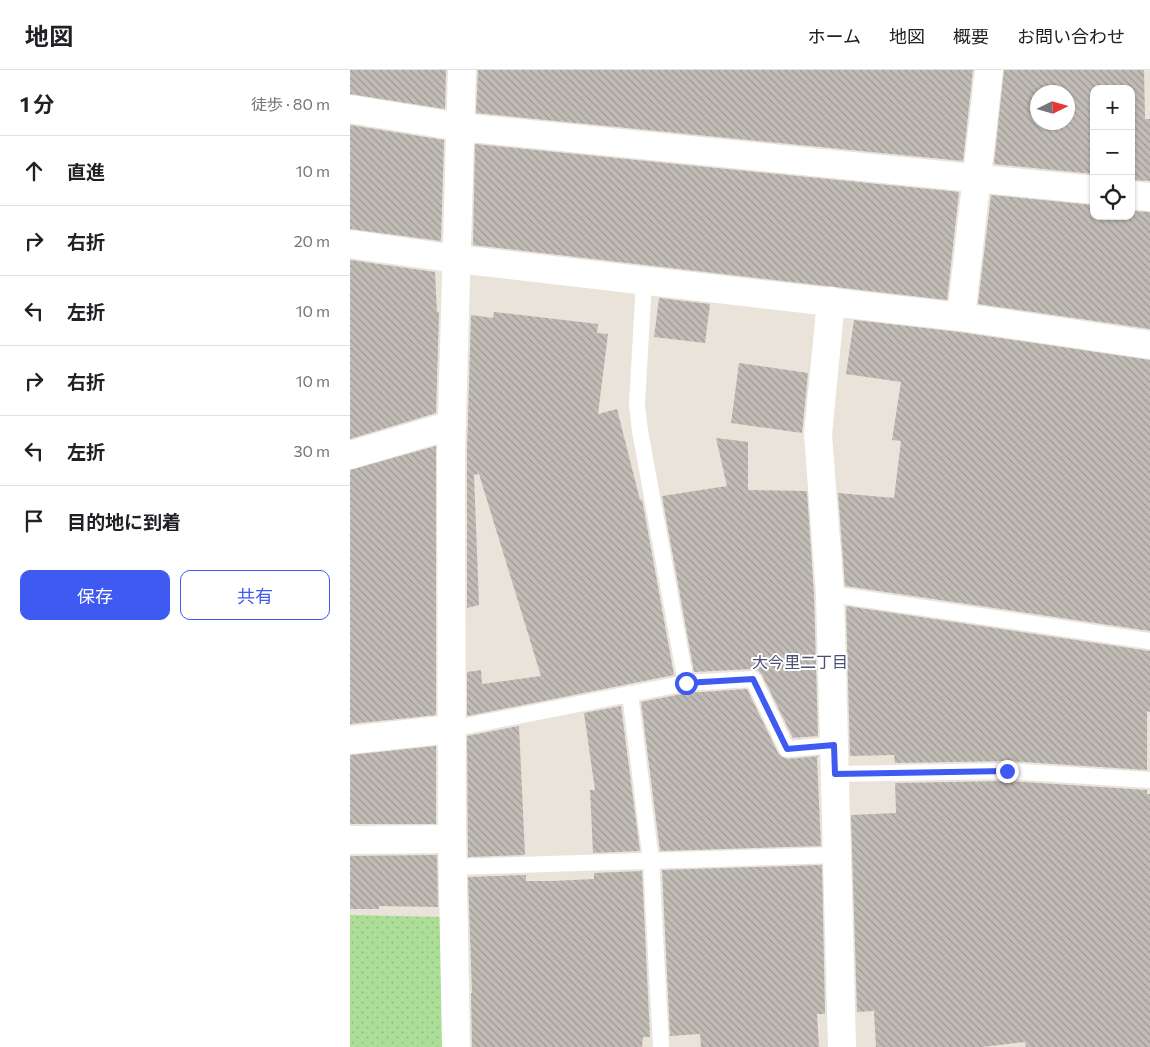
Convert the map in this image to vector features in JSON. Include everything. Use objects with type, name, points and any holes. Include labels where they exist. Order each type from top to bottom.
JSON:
[{"type":"street","points":[[456,1047],[451,729],[452,425],[462,70]]},
{"type":"street","points":[[962,317],[989,70]]},
{"type":"street","points":[[350,109],[460,127],[1090,190]]},
{"type":"street","points":[[1135,195],[1150,197]]},
{"type":"street","points":[[350,244],[457,259],[962,317],[1150,345]]},
{"type":"street","points":[[831,301],[818,434],[830,594],[842,1047]]},
{"type":"street","points":[[350,455],[452,425]]},
{"type":"street","points":[[350,740],[451,729]]},
{"type":"street","points":[[350,840],[452,839]]},
{"type":"lane","points":[[644,280],[638,414],[686,683]]},
{"type":"lane","points":[[830,594],[1150,641]]},
{"type":"lane","points":[[451,729],[686,683],[753,679],[787,749],[834,745]]},
{"type":"lane","points":[[630,694],[651,861],[661,1047]]},
{"type":"lane","points":[[835,774],[1007,771],[1150,780]]},
{"type":"lane","points":[[453,867],[837,855]]},
{"type":"green space","points":[[350,915],[442,917],[442,1047],[350,1047]]},
{"type":"building","points":[[350,70],[446,70],[445,109],[350,94]]},
{"type":"building","points":[[478,70],[973,70],[963,161],[476,113]]},
{"type":"building","points":[[1004,70],[1144,70],[1145,119],[1150,119],[1150,181],[1135,180],[1135,85],[1090,85],[1090,174],[994,164]]},
{"type":"building","points":[[350,125],[444,140],[441,241],[350,229]]},
{"type":"building","points":[[475,144],[959,192],[947,300],[473,245]]},
{"type":"building","points":[[991,195],[1090,205],[1090,220],[1135,220],[1135,211],[1150,212],[1150,329],[978,304]]},
{"type":"building","points":[[350,260],[435,272],[437,312],[439,312],[436,413],[350,439]]},
{"type":"building","points":[[659,298],[710,304],[705,343],[654,337]]},
{"type":"building","points":[[494,312],[598,324],[597,333],[608,334],[598,414],[617,409],[640,500],[642,499],[674,675],[467,716],[467,672],[481,670],[482,684],[541,676],[479,474],[474,475],[479,605],[467,608],[467,452],[471,315],[493,318]]},
{"type":"building","points":[[854,320],[959,332],[1150,360],[1150,631],[845,586],[838,493],[894,498],[901,441],[892,440],[901,382],[846,374]]},
{"type":"building","points":[[739,363],[808,373],[802,433],[731,423]]},
{"type":"building","points":[[716,438],[748,442],[748,490],[807,491],[814,595],[818,736],[793,738],[758,670],[694,672],[662,496],[727,486]]},
{"type":"building","points":[[436,446],[436,715],[350,724],[350,470]]},
{"type":"building","points":[[846,606],[1150,651],[1150,712],[1147,711],[1147,770],[1008,761],[895,763],[894,755],[850,756]]},
{"type":"building","points":[[747,689],[778,753],[782,757],[788,759],[819,756],[817,758],[821,846],[660,851],[641,702],[687,693]]},
{"type":"building","points":[[621,706],[640,851],[593,853],[590,790],[595,790],[584,713]]},
{"type":"building","points":[[519,726],[525,855],[468,857],[467,736]]},
{"type":"building","points":[[436,746],[436,824],[350,824],[350,755]]},
{"type":"building","points":[[1007,781],[1147,790],[1147,794],[1150,794],[1150,1047],[1026,1047],[1025,1042],[983,1047],[876,1047],[874,1011],[857,1012],[851,815],[896,813],[895,783]]},
{"type":"building","points":[[437,855],[438,907],[379,906],[379,909],[350,909],[350,856]]},
{"type":"building","points":[[822,865],[825,1014],[817,1014],[819,1047],[701,1047],[700,1034],[670,1036],[662,870]]},
{"type":"building","points":[[642,871],[650,1037],[643,1037],[642,1047],[472,1047],[468,877],[526,875],[526,881],[553,881],[594,879],[594,873]]},
{"type":"district","name":"大今里二丁目","points":[[800,662]]},
{"type":"route","points":[[686,683],[753,679],[787,749],[834,745],[835,774],[1007,771]]}]
